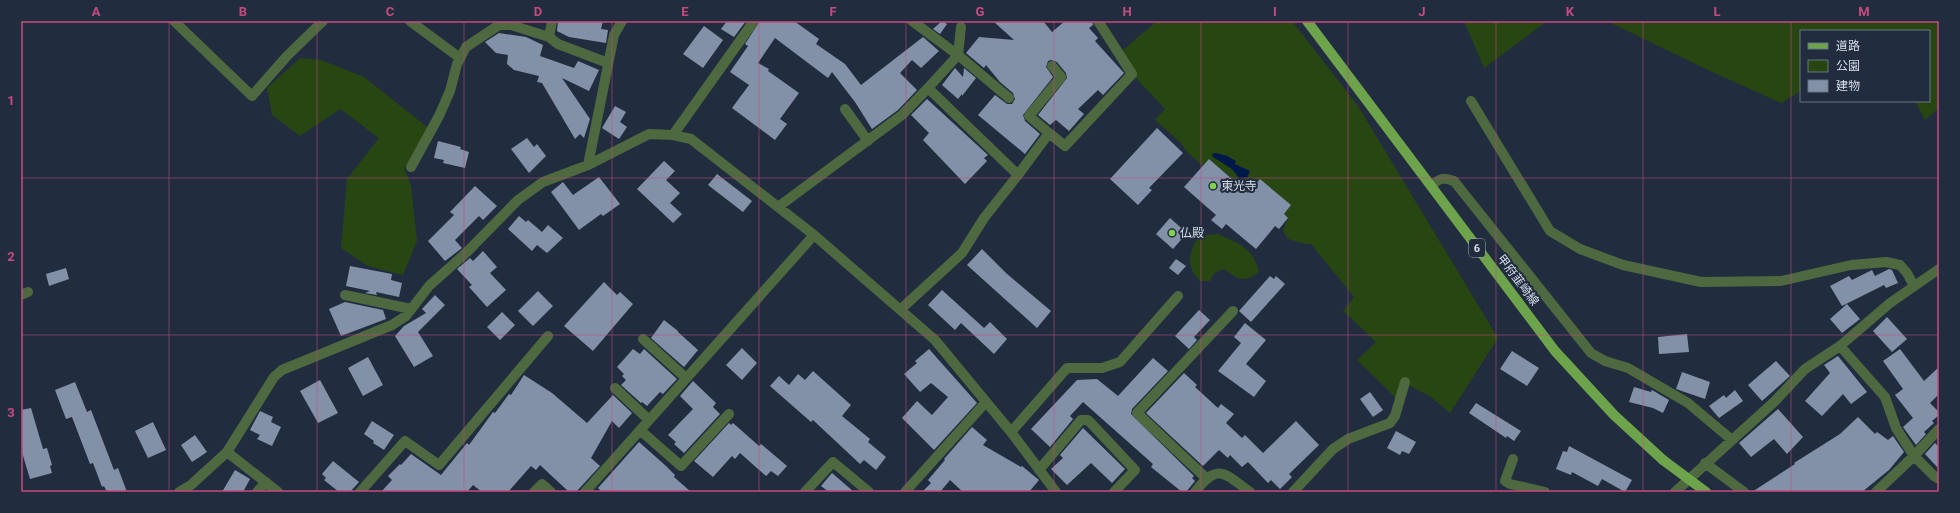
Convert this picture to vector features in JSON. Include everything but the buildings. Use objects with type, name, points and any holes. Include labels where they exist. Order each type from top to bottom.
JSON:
[{"type":"main road","name":"甲府韮崎線","points":[[1307,21],[1555,351],[1614,415],[1663,460],[1706,492]]},
{"type":"street","points":[[174,21],[252,96],[287,56],[323,21]]},
{"type":"street","points":[[410,21],[460,58]]},
{"type":"street","points":[[549,37],[552,21]]},
{"type":"street","points":[[588,165],[614,35],[622,21]]},
{"type":"street","points":[[673,135],[754,21]]},
{"type":"street","points":[[912,21],[958,55],[1009,98]]},
{"type":"street","points":[[1052,66],[1061,77],[1029,116],[1065,146],[1132,74],[1098,21]]},
{"type":"street","points":[[411,167],[439,116],[450,91],[460,58],[466,47],[499,25],[511,25],[549,37],[558,44],[608,63]]},
{"type":"street","points":[[778,207],[902,115],[958,55],[961,27]]},
{"type":"street","points":[[928,88],[1018,175]]},
{"type":"street","points":[[1471,101],[1550,231],[1580,248],[1623,265],[1701,282],[1781,281],[1851,265],[1886,262],[1900,265],[1907,273],[1914,286]]},
{"type":"street","points":[[845,109],[868,141]]},
{"type":"street","points":[[900,309],[962,253],[984,218],[1049,133]]},
{"type":"street","points":[[179,492],[196,480],[227,452],[274,377],[282,370],[392,325],[406,316],[429,286],[467,252],[518,200],[543,182],[588,165],[649,134],[673,135],[691,139],[814,235],[900,309],[935,340],[1011,432],[1056,492]]},
{"type":"street","points":[[1431,186],[1440,178],[1445,177],[1454,181],[1591,353],[1605,361],[1628,368],[1688,404],[1732,440]]},
{"type":"street","points":[[585,492],[814,235]]},
{"type":"street","points":[[1675,492],[1705,463],[1775,401],[1805,369],[1840,346],[1890,303],[1939,269]]},
{"type":"street","points":[[344,295],[411,309]]},
{"type":"street","points":[[1011,432],[1067,368],[1102,368],[1120,362],[1178,296]]},
{"type":"street","points":[[1206,478],[1137,413],[1233,311]]},
{"type":"street","points":[[360,492],[405,441],[439,465],[548,336]]},
{"type":"street","points":[[642,339],[686,378]]},
{"type":"street","points":[[1840,346],[1884,397],[1896,428],[1914,456],[1939,479]]},
{"type":"street","points":[[1293,492],[1333,449],[1348,439],[1390,423],[1395,416],[1405,382]]},
{"type":"street","points":[[615,388],[649,420]]},
{"type":"street","points":[[906,492],[986,402]]},
{"type":"street","points":[[640,430],[681,466],[729,414]]},
{"type":"street","points":[[1039,470],[1081,420],[1088,420],[1134,470],[1114,492]]},
{"type":"street","points":[[1876,492],[1938,432]]},
{"type":"street","points":[[227,452],[278,492]]},
{"type":"street","points":[[1513,459],[1505,481],[1510,484],[1545,492]]},
{"type":"street","points":[[805,492],[833,462],[869,492]]},
{"type":"street","points":[[1705,463],[1744,492]]},
{"type":"street","points":[[1195,492],[1206,478],[1215,474],[1225,474],[1250,492]]},
{"type":"street","points":[[257,492],[266,482]]},
{"type":"street","points":[[534,492],[542,484],[551,492]]},
{"type":"green space","points":[[1157,21],[1292,21],[1358,106],[1498,338],[1450,413],[1431,397],[1405,383],[1399,401],[1357,360],[1376,342],[1343,311],[1354,297],[1311,244],[1305,244],[1288,239],[1283,231],[1288,218],[1284,214],[1291,205],[1260,179],[1232,212],[1224,205],[1241,186],[1209,159],[1203,166],[1187,152],[1181,143],[1155,120],[1165,109],[1132,74],[1118,54]]},
{"type":"green space","points":[[1464,21],[1547,21],[1484,68]]},
{"type":"green space","points":[[1607,21],[1939,21],[1939,108],[1925,120],[1916,102],[1930,102],[1930,30],[1800,30],[1800,92],[1781,103],[1710,71]]},
{"type":"green space","points":[[300,58],[321,60],[364,77],[432,131],[404,168],[411,186],[417,241],[403,275],[368,266],[341,248],[347,179],[379,138],[340,109],[300,136],[272,115],[267,88]]},
{"type":"green space","points":[[1218,234],[1244,247],[1253,257],[1259,272],[1249,278],[1241,279],[1224,269],[1214,273],[1210,281],[1200,281],[1190,265],[1192,249],[1198,236]]},
{"type":"water","points":[[1216,153],[1227,156],[1236,161],[1235,164],[1250,171],[1247,178],[1239,178],[1232,169],[1213,157],[1212,154]]},
{"type":"place","name":"東光寺","points":[[1213,186]]},
{"type":"place","name":"仏殿","points":[[1172,233]]}]
